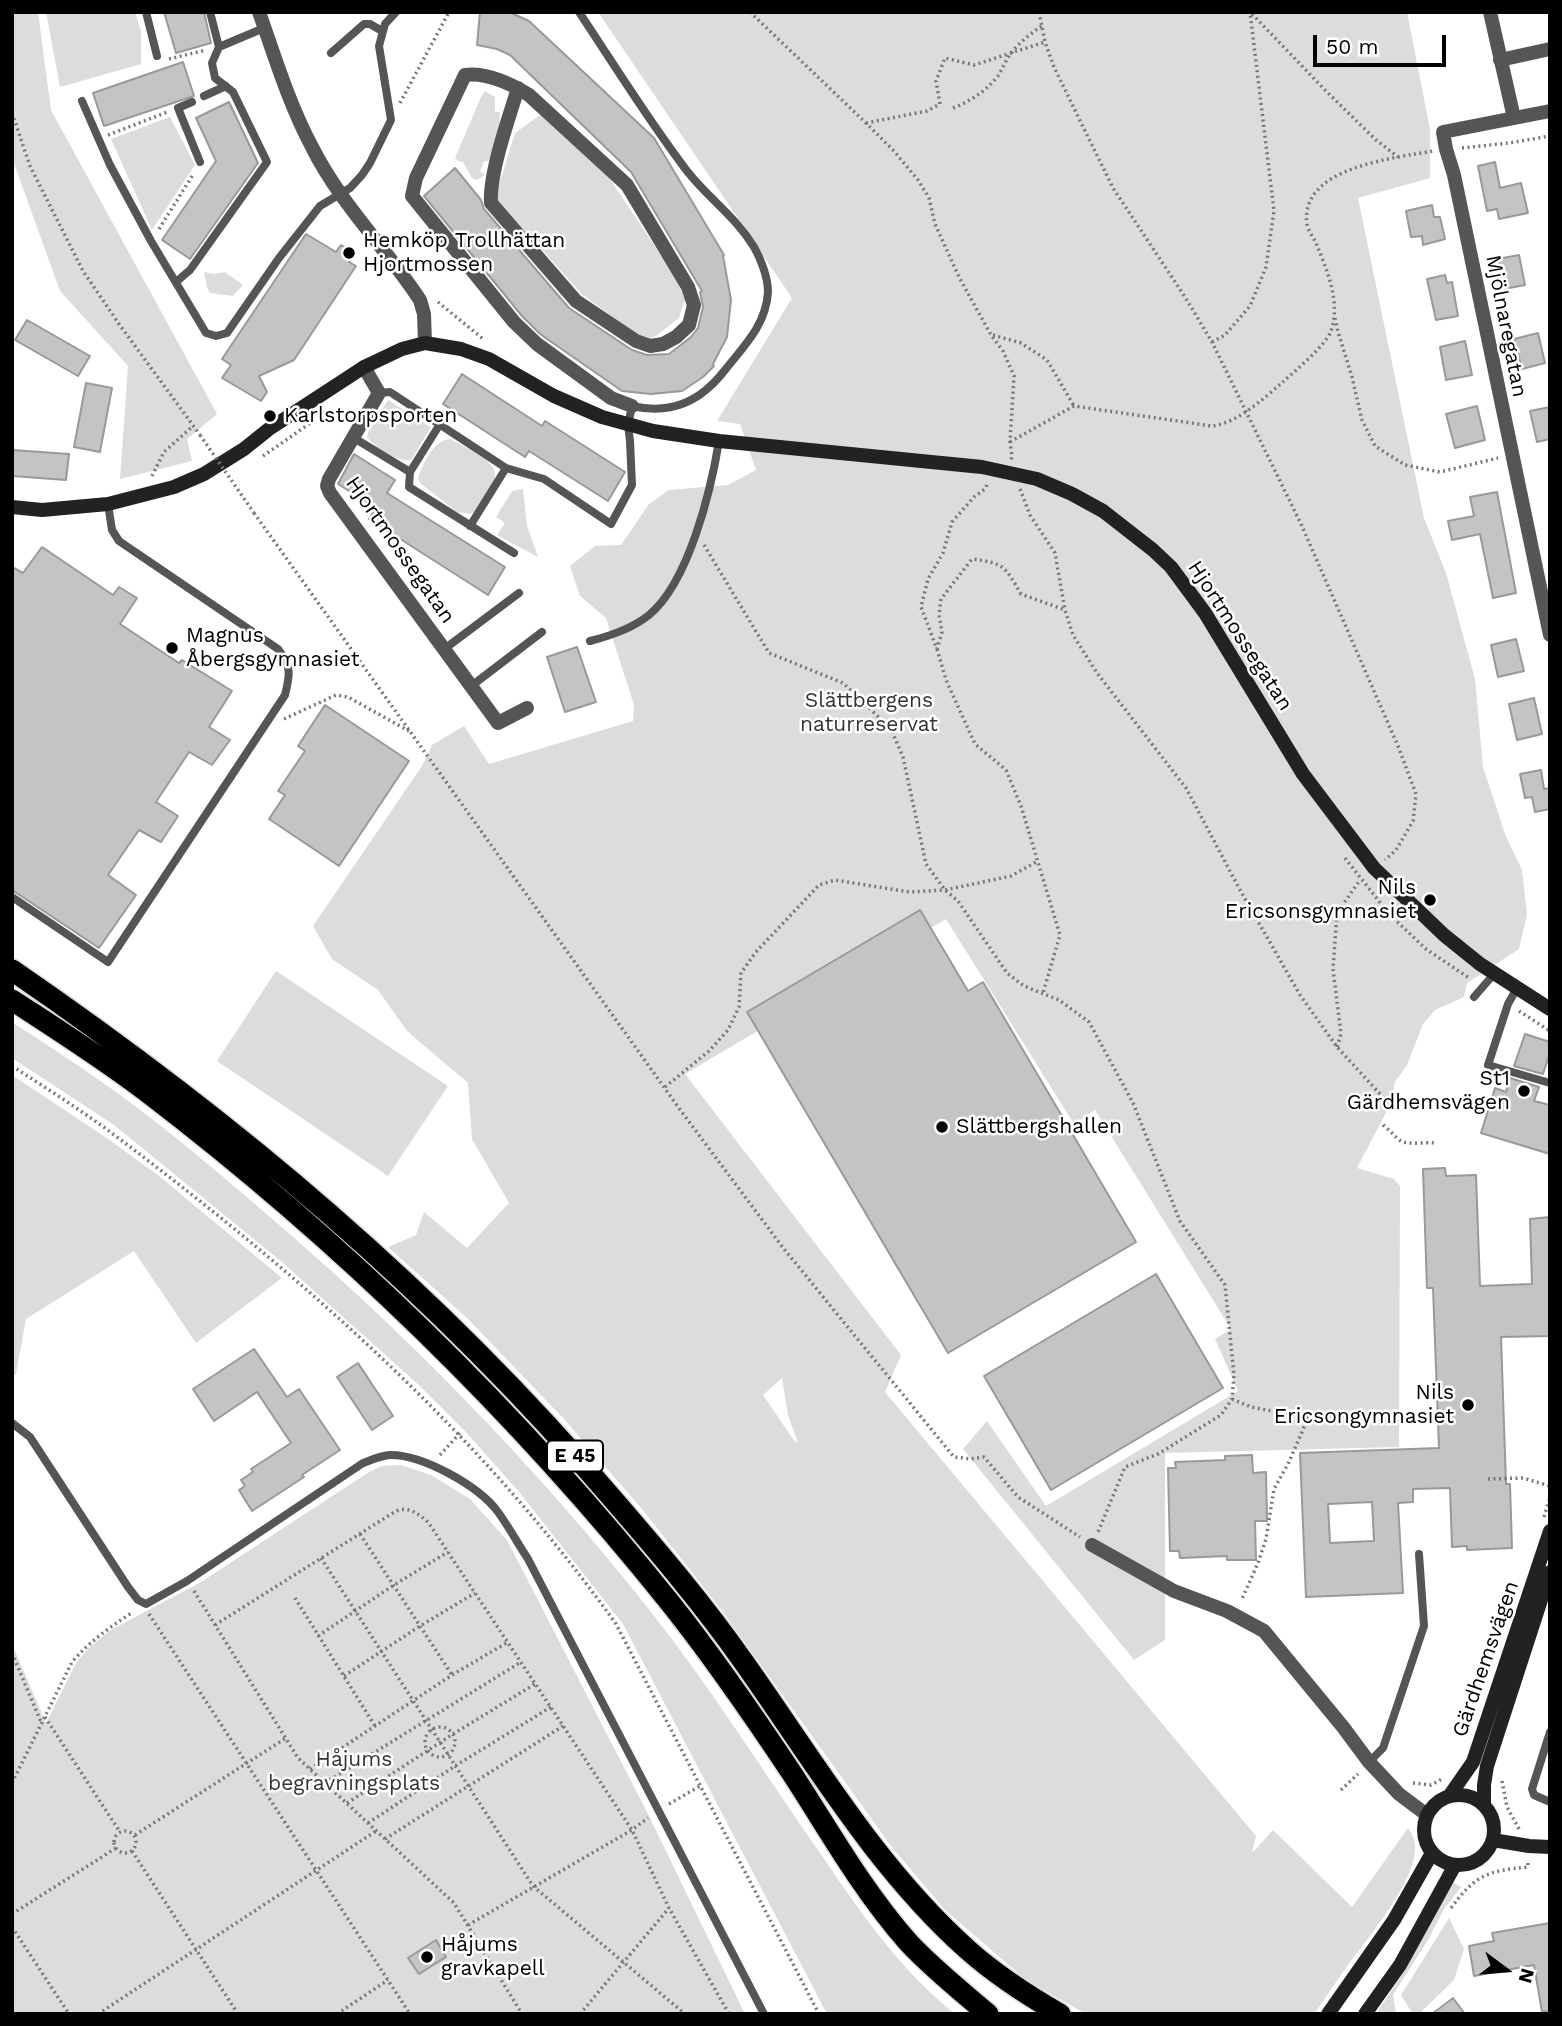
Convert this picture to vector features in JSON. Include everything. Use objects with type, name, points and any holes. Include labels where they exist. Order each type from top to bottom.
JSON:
[{"type":"highway","name":"E 45","points":[[12,970],[156,1072],[231,1130],[396,1272],[465,1339],[567,1447],[687,1589],[740,1657],[838,1801],[918,1900],[979,1959],[1060,2014]]},
{"type":"highway","name":"E 45","points":[[12,1000],[145,1090],[310,1225],[391,1300],[525,1434],[597,1514],[722,1672],[881,1910],[911,1945],[988,2014]]},
{"type":"street","points":[[12,507],[41,510],[108,504],[174,487],[204,474],[364,367],[402,349],[425,343],[424,314],[420,300],[341,194],[312,147],[274,59],[259,12]]},
{"type":"street","points":[[1490,12],[1514,118]]},
{"type":"street","points":[[1500,60],[1550,49]]},
{"type":"street","points":[[518,88],[494,173],[491,203],[576,301],[636,341],[650,346],[663,344],[689,325],[694,305],[688,287],[627,185],[518,88],[475,74],[465,75],[416,178],[412,195],[514,322],[537,344],[611,398],[632,406]]},
{"type":"street","points":[[1446,149],[1443,132],[1550,111]]},
{"type":"street","name":"Mjölnaregatan","points":[[1446,149],[1454,175],[1550,635]]},
{"type":"street","name":"Hjortmossegatan","points":[[425,343],[461,349],[489,359],[554,396],[628,425],[719,441],[1006,471],[1056,486],[1103,511],[1171,567],[1205,613],[1303,774],[1374,868],[1444,935],[1494,974],[1550,1009]]},
{"type":"street","points":[[364,367],[379,393]]},
{"type":"street","name":"Hjortmossegatan","points":[[379,393],[329,478],[327,486],[330,493],[498,723],[527,708]]},
{"type":"street","name":"Gärdhemsvägen","points":[[1427,1815],[1432,1806],[1450,1795],[1473,1762],[1550,1531]]},
{"type":"street","points":[[1092,1545],[1174,1591],[1234,1615],[1264,1631],[1369,1762],[1399,1794],[1427,1815],[1423,1828],[1426,1841],[1432,1853],[1442,1861],[1455,1865],[1479,1860],[1488,1851],[1493,1840],[1550,1847]]},
{"type":"street","name":"Gärdhemsvägen","points":[[1493,1840],[1495,1827],[1492,1815],[1485,1805],[1487,1766],[1550,1572]]},
{"type":"street","points":[[1450,1795],[1462,1794],[1485,1805]]},
{"type":"street","points":[[1328,2014],[1394,1920],[1432,1853]]},
{"type":"street","points":[[1365,2014],[1400,1965],[1455,1865]]},
{"type":"lane","points":[[146,12],[157,56]]},
{"type":"lane","points":[[176,282],[190,270],[267,162],[233,92],[215,78],[212,63],[219,47],[210,12]]},
{"type":"lane","points":[[82,101],[110,165],[151,241],[206,333],[228,333],[279,258],[320,206],[350,188],[362,175],[391,120],[379,46],[385,24],[396,12]]},
{"type":"lane","points":[[379,393],[390,392],[506,468],[544,479],[611,524],[632,485],[628,425],[632,406],[667,409],[690,402],[714,386],[757,330],[765,312],[768,290],[765,273],[755,248],[731,215],[690,174],[579,12]]},
{"type":"lane","points":[[331,53],[365,24],[382,31]]},
{"type":"lane","points":[[219,47],[264,28]]},
{"type":"lane","points":[[204,96],[226,86]]},
{"type":"lane","points":[[192,102],[178,108],[200,162]]},
{"type":"lane","points":[[440,424],[410,472],[409,487],[514,553]]},
{"type":"lane","points":[[354,438],[410,472]]},
{"type":"lane","points":[[590,641],[617,633],[650,614],[672,588],[695,538],[709,494],[719,441]]},
{"type":"lane","points":[[470,526],[506,468]]},
{"type":"lane","points":[[12,897],[108,961],[285,695],[289,678],[288,661],[278,649],[119,541],[112,530],[108,504]]},
{"type":"lane","points":[[443,650],[519,593]]},
{"type":"lane","points":[[470,687],[542,632]]},
{"type":"lane","points":[[1474,997],[1494,974]]},
{"type":"lane","points":[[1517,988],[1508,1004],[1488,1065],[1550,1083]]},
{"type":"lane","points":[[12,1423],[30,1437],[128,1587],[138,1600],[146,1604],[187,1581],[363,1463],[386,1455],[413,1457],[465,1483],[497,1510],[528,1559],[764,2014]]},
{"type":"lane","points":[[1369,1762],[1382,1748],[1424,1626],[1419,1554]]},
{"type":"lane","points":[[1550,1732],[1532,1789],[1534,1795],[1550,1802]]},
{"type":"path","points":[[391,120],[449,12]]},
{"type":"path","points":[[750,12],[894,151],[929,198],[935,224],[959,276],[991,335],[1003,351],[1014,376],[1010,442],[1012,456],[1006,471],[1020,489],[1030,515],[1055,553],[1065,610],[1073,635],[1097,673],[1186,788],[1300,995],[1337,1047],[1392,1107]]},
{"type":"path","points":[[1039,12],[1045,42],[1054,66],[1113,188],[1212,342],[1301,524],[1355,644],[1416,794],[1413,821],[1396,850],[1360,880],[1337,913],[1333,969],[1341,1034],[1337,1047]]},
{"type":"path","points":[[1250,12],[1376,140],[1398,157]]},
{"type":"path","points":[[1212,342],[1225,335],[1250,306],[1266,267],[1274,211],[1250,12]]},
{"type":"path","points":[[953,108],[970,102],[983,91],[997,77],[1011,53],[1042,26]]},
{"type":"path","points":[[866,123],[927,111],[940,104],[936,81],[945,58],[974,65],[1045,42]]},
{"type":"path","points":[[157,56],[166,60],[219,47]]},
{"type":"path","points":[[98,139],[178,108]]},
{"type":"path","points":[[12,113],[30,166],[83,271],[119,324],[665,1087],[785,1249],[954,1457],[984,1457],[1018,1497],[1092,1545],[1125,1467],[1158,1454],[1221,1415],[1232,1399],[1234,1375],[1225,1285],[1180,1221],[1133,1103],[1089,1022],[1059,1000],[1024,986],[1007,973],[958,901],[945,890],[926,864],[903,757],[891,729],[843,684],[769,653],[701,541],[695,538]]},
{"type":"path","points":[[1511,454],[1440,472],[1405,465],[1375,446],[1362,420],[1338,332],[1335,301],[1326,268],[1307,225],[1308,204],[1323,183],[1342,172],[1398,157],[1550,136]]},
{"type":"path","points":[[151,241],[200,162]]},
{"type":"path","points":[[437,302],[488,343]]},
{"type":"path","points":[[1010,442],[1074,406],[1212,426],[1226,423],[1269,394],[1304,364],[1330,334],[1335,316]]},
{"type":"path","points":[[991,335],[1021,343],[1047,360],[1074,406]]},
{"type":"path","points":[[258,460],[314,420]]},
{"type":"path","points":[[141,496],[164,452],[193,425]]},
{"type":"path","points":[[1000,454],[1021,459]]},
{"type":"path","points":[[998,486],[987,485],[952,522],[943,553],[928,579],[920,607],[946,680],[975,744],[1006,770],[1021,806],[1060,934],[1043,993]]},
{"type":"path","points":[[1009,488],[1030,493]]},
{"type":"path","points":[[937,649],[942,632],[939,615],[941,599],[972,559],[989,561],[1006,568],[1021,594],[1065,610]]},
{"type":"path","points":[[273,714],[284,719],[336,695],[348,697],[410,732]]},
{"type":"path","points":[[1380,850],[1388,858]]},
{"type":"path","points":[[1340,852],[1389,914],[1426,949],[1482,988]]},
{"type":"path","points":[[665,1087],[709,1051],[728,1030],[739,1007],[741,973],[755,953],[820,885],[835,880],[909,892],[945,890],[1011,876],[1038,861]]},
{"type":"path","points":[[1508,1004],[1550,1031]]},
{"type":"path","points":[[1384,1125],[1402,1141],[1411,1144],[1421,1141],[1435,1143]]},
{"type":"path","points":[[1232,1399],[1251,1407],[1308,1418],[1274,1489],[1266,1539],[1234,1615]]},
{"type":"path","points":[[431,1465],[460,1433]]},
{"type":"path","points":[[1488,1479],[1523,1478],[1550,1486]]},
{"type":"path","points":[[215,1625],[396,1511],[410,1509],[428,1522],[632,1830],[669,1908],[729,2014]]},
{"type":"path","points":[[360,1534],[452,1675]]},
{"type":"path","points":[[318,1636],[448,1552]]},
{"type":"path","points":[[321,1558],[533,1886],[685,2014]]},
{"type":"path","points":[[187,1581],[298,1758],[454,1903],[522,2014]]},
{"type":"path","points":[[344,1676],[475,1593]]},
{"type":"path","points":[[295,1598],[375,1726]]},
{"type":"path","points":[[12,1783],[72,1662],[85,1646],[105,1630],[146,1604],[149,1613],[410,2014]]},
{"type":"path","points":[[310,1769],[452,1675],[508,1642]]},
{"type":"path","points":[[12,1653],[42,1723]]},
{"type":"path","points":[[325,1783],[521,1662]]},
{"type":"path","points":[[347,1803],[535,1684]]},
{"type":"path","points":[[368,1823],[551,1707]]},
{"type":"path","points":[[45,1717],[120,1832]]},
{"type":"path","points":[[385,1839],[563,1726]]},
{"type":"path","points":[[441,1727],[453,1734],[454,1748],[448,1755],[435,1756],[428,1751],[425,1746],[426,1737],[432,1729],[441,1727]]},
{"type":"path","points":[[135,1835],[286,1738]]},
{"type":"path","points":[[1501,1774],[1507,1807],[1529,1846]]},
{"type":"path","points":[[1341,1790],[1353,1779]]},
{"type":"path","points":[[1406,1780],[1415,1784],[1431,1785],[1444,1779]]},
{"type":"path","points":[[468,1926],[632,1830],[659,1810],[700,1786]]},
{"type":"path","points":[[130,1831],[135,1835],[136,1845],[132,1851],[123,1853],[116,1847],[114,1841],[120,1832],[130,1831]]},
{"type":"path","points":[[98,2014],[376,1831]]},
{"type":"path","points":[[12,1914],[116,1847]]},
{"type":"path","points":[[132,1851],[239,2014]]},
{"type":"path","points":[[1445,1916],[1466,1888],[1477,1879],[1497,1870],[1528,1867]]},
{"type":"path","points":[[580,2014],[669,1908]]},
{"type":"path","points":[[12,1927],[69,2014]]},
{"type":"path","points":[[337,2014],[388,1980]]},
{"type":"green space","points":[[12,12],[38,12],[51,110],[217,414],[187,439],[192,461],[120,479],[128,366],[60,291],[12,158]]},
{"type":"green space","points":[[46,12],[135,12],[141,31],[141,64],[60,87]]},
{"type":"green space","name":"Slättbergens naturreservat","points":[[598,12],[1407,12],[1430,129],[1430,178],[1358,198],[1424,518],[1446,573],[1475,679],[1483,767],[1505,834],[1522,870],[1527,914],[1519,949],[1467,983],[1464,997],[1435,1010],[1423,1024],[1407,1065],[1395,1082],[1390,1105],[1357,1168],[1394,1179],[1400,1186],[1399,1447],[1165,1453],[1165,1640],[1134,1660],[963,1449],[987,1421],[1046,1506],[1238,1391],[1215,1339],[1231,1329],[1095,1110],[1074,1124],[946,919],[685,1074],[901,1355],[885,1392],[1256,1836],[1252,1853],[1273,1830],[1352,1907],[1408,1828],[1414,1840],[1415,1853],[1406,1881],[1388,1911],[1314,2014],[1086,2014],[1026,1980],[945,1910],[891,1846],[720,1608],[642,1509],[564,1419],[467,1318],[388,1247],[416,1235],[424,1212],[467,1248],[509,1203],[472,1139],[468,1083],[407,1031],[378,990],[332,959],[313,926],[422,766],[432,745],[464,726],[489,764],[633,721],[634,705],[606,618],[580,596],[570,566],[595,546],[621,545],[649,504],[669,490],[728,485],[756,470],[740,424],[717,421],[792,298]],"holes":[[[782,1378],[788,1415],[798,1443],[763,1395]]]},
{"type":"green space","points":[[485,91],[495,97],[495,112],[500,112],[499,136],[492,159],[484,162],[480,171],[485,175],[477,180],[472,178],[463,162],[455,158]]},
{"type":"green space","points":[[540,115],[610,179],[676,278],[685,300],[679,318],[656,336],[647,339],[638,336],[582,294],[495,198],[515,133]]},
{"type":"green space","points":[[170,117],[195,165],[152,230],[111,139]]},
{"type":"green space","points":[[204,272],[225,272],[243,285],[233,296],[210,293]]},
{"type":"green space","points":[[388,400],[431,427],[411,460],[399,459],[387,453],[367,437]]},
{"type":"green space","points":[[450,439],[486,460],[495,471],[492,485],[475,511],[470,514],[457,512],[420,483],[418,478],[434,448]]},
{"type":"green space","points":[[523,489],[527,526],[538,557],[497,535],[505,523],[496,517],[512,491]]},
{"type":"green space","points":[[276,971],[448,1086],[388,1176],[217,1061]]},
{"type":"green space","points":[[12,1022],[119,1094],[198,1156],[362,1299],[464,1398],[560,1503],[651,1612],[864,1916],[916,1978],[955,2014],[827,2014],[623,1624],[520,1493],[466,1432],[421,1387],[282,1262],[114,1125],[12,1058]]},
{"type":"green space","points":[[12,1075],[159,1176],[282,1278],[196,1343],[134,1251],[26,1319],[16,1374],[12,1377]]},
{"type":"green space","name":"Håjums begravningsplats","points":[[401,1465],[431,1475],[470,1499],[507,1540],[648,1814],[745,2014],[12,2014],[12,1644],[46,1723],[76,1663],[109,1631],[201,1582],[369,1472],[382,1466]]},
{"type":"green space","points":[[1452,1882],[1461,1887],[1444,1909],[1393,1995],[1396,2014],[1376,2014],[1407,1967]]},
{"type":"green space","points":[[1449,1918],[1464,1949],[1454,1980],[1422,2014],[1410,2014],[1411,2011],[1401,1995]]},
{"type":"building","points":[[164,12],[204,12],[211,43],[176,53]]},
{"type":"building","points":[[480,12],[509,12],[529,21],[654,138],[724,255],[731,300],[727,337],[714,366],[682,391],[651,394],[622,391],[540,334],[522,316],[424,196],[455,168],[481,200],[484,209],[569,308],[632,350],[647,355],[669,354],[698,328],[703,307],[702,291],[631,172],[510,55],[477,45]]},
{"type":"building","points":[[183,62],[194,96],[104,126],[93,93]]},
{"type":"building","points":[[229,102],[258,163],[190,259],[162,240],[216,161],[196,118]]},
{"type":"building","points":[[1495,162],[1500,188],[1521,183],[1528,213],[1499,219],[1497,209],[1487,211],[1478,166]]},
{"type":"building","points":[[1432,205],[1434,217],[1440,217],[1445,239],[1423,245],[1422,236],[1411,237],[1406,211]]},
{"type":"building","points":[[306,234],[336,252],[341,245],[355,253],[349,262],[356,266],[294,360],[259,376],[267,392],[261,401],[222,378],[231,365],[222,359]]},
{"type":"building","points":[[1519,255],[1525,285],[1504,289],[1498,259]]},
{"type":"building","points":[[1445,275],[1447,283],[1452,282],[1458,316],[1436,320],[1427,279]]},
{"type":"building","points":[[27,320],[90,356],[78,376],[15,340]]},
{"type":"building","points":[[1538,333],[1545,363],[1522,369],[1514,339]]},
{"type":"building","points":[[1465,341],[1472,375],[1446,380],[1440,347]]},
{"type":"building","points":[[462,374],[542,426],[545,421],[625,472],[608,501],[529,451],[525,457],[443,404]]},
{"type":"building","points":[[86,383],[112,388],[100,452],[74,447]]},
{"type":"building","points":[[1477,406],[1485,440],[1455,448],[1446,414]]},
{"type":"building","points":[[1550,407],[1550,439],[1537,442],[1530,411]]},
{"type":"building","points":[[12,450],[69,454],[66,480],[12,476]]},
{"type":"building","points":[[354,454],[395,480],[387,493],[505,567],[488,595],[369,519],[376,508],[338,484]]},
{"type":"building","points":[[1497,492],[1516,593],[1493,598],[1480,534],[1452,540],[1448,521],[1474,516],[1470,497]]},
{"type":"building","points":[[42,547],[113,595],[119,587],[137,598],[120,624],[179,663],[182,660],[232,691],[209,727],[230,740],[212,765],[189,752],[156,802],[178,816],[161,842],[139,830],[108,875],[136,895],[99,948],[12,890],[12,567],[23,573]]},
{"type":"building","points":[[1516,639],[1524,671],[1498,677],[1491,645]]},
{"type":"building","points":[[577,647],[596,702],[565,712],[547,657]]},
{"type":"building","points":[[1534,698],[1542,734],[1517,740],[1509,704]]},
{"type":"building","points":[[325,705],[409,761],[339,866],[269,819],[285,795],[278,791],[305,751],[298,746]]},
{"type":"building","points":[[1541,770],[1544,789],[1550,788],[1550,809],[1535,812],[1532,797],[1525,798],[1520,774]]},
{"type":"building","name":"Slättbergshallen","points":[[920,910],[968,991],[983,982],[1136,1242],[948,1353],[747,1012]]},
{"type":"building","points":[[1525,1034],[1550,1042],[1550,1052],[1543,1074],[1514,1066]]},
{"type":"building","points":[[1510,1078],[1539,1087],[1534,1101],[1550,1105],[1550,1154],[1481,1133],[1495,1088],[1506,1092]]},
{"type":"building","points":[[1445,1168],[1446,1176],[1476,1175],[1480,1286],[1532,1284],[1530,1219],[1550,1217],[1550,1336],[1501,1337],[1506,1484],[1510,1484],[1512,1548],[1467,1550],[1467,1546],[1452,1547],[1450,1488],[1413,1489],[1413,1502],[1398,1503],[1403,1593],[1306,1597],[1300,1453],[1439,1448],[1433,1288],[1427,1288],[1423,1169]],"holes":[[[1372,1502],[1374,1541],[1330,1543],[1328,1504]]]},
{"type":"building","points":[[1156,1274],[1223,1388],[1051,1490],[984,1376]]},
{"type":"building","points":[[254,1349],[287,1397],[299,1389],[340,1450],[252,1511],[239,1490],[245,1486],[241,1480],[253,1472],[251,1469],[291,1443],[257,1392],[214,1421],[193,1389]]},
{"type":"building","points":[[358,1363],[393,1416],[372,1430],[337,1377]]},
{"type":"building","points":[[1252,1455],[1253,1473],[1266,1472],[1267,1521],[1255,1521],[1256,1560],[1227,1560],[1227,1556],[1180,1558],[1179,1551],[1170,1551],[1168,1468],[1176,1468],[1175,1462],[1225,1460],[1225,1456]]},
{"type":"building","points":[[1550,1923],[1550,2011],[1542,2012],[1534,1965],[1474,1976],[1469,1946],[1494,1941],[1492,1933]]},
{"type":"building","name":"Håjums gravkapell","points":[[436,1940],[446,1957],[419,1974],[408,1958]]},
{"type":"building","points":[[1453,1998],[1465,2014],[1432,2014]]},
{"type":"place","name":"Hemköp Trollhättan Hjortmossen","points":[[349,253]]},
{"type":"place","name":"Karlstorpsporten","points":[[270,416]]},
{"type":"place","name":"Magnus Åbergsgymnasiet","points":[[172,648]]},
{"type":"place","name":"Nils Ericsonsgymnasiet","points":[[1430,900]]},
{"type":"place","name":"St1 Gärdhemsvägen","points":[[1524,1091]]},
{"type":"place","name":"Slättbergshallen","points":[[942,1127]]},
{"type":"place","name":"Nils Ericsongymnasiet","points":[[1468,1405]]},
{"type":"place","name":"Håjums gravkapell","points":[[427,1957]]}]
